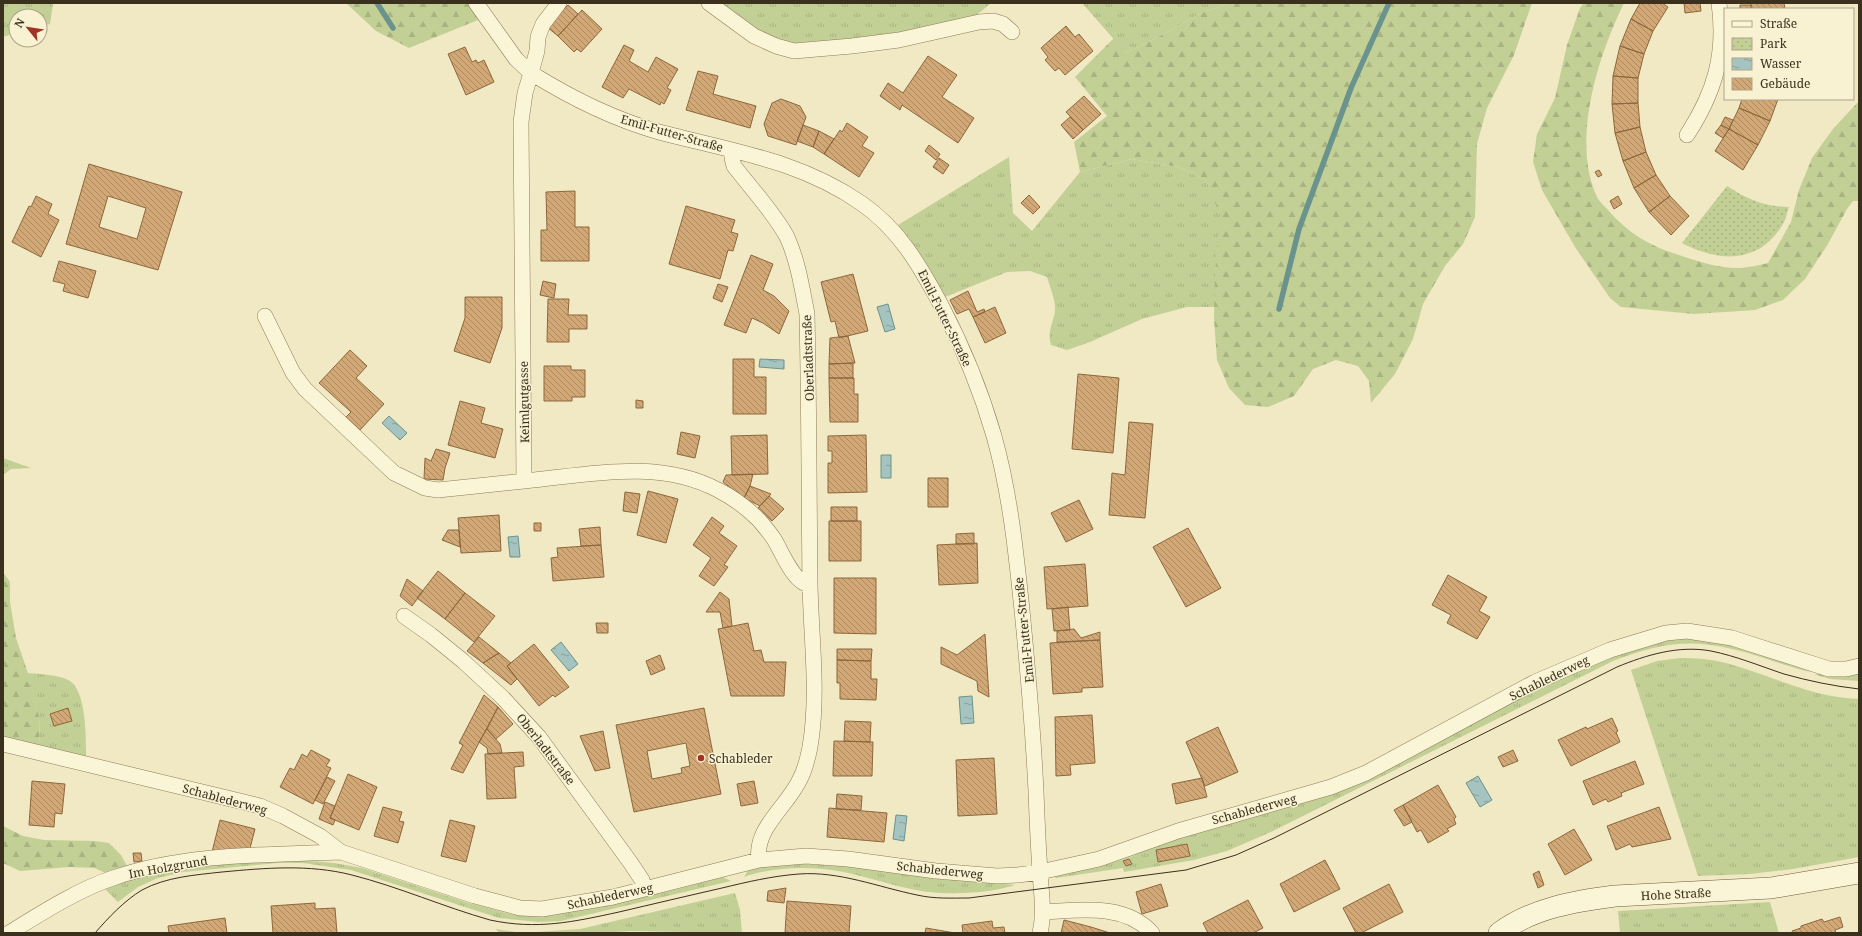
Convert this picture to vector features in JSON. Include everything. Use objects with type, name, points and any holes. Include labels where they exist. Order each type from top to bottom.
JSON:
[{"type":"main road","name":"Hohe Straße","points":[[1499,933],[1507,927],[1534,914],[1565,904],[1591,899],[1615,896],[1771,888],[1859,873]]},
{"type":"street","points":[[476,3],[516,59],[531,73],[537,51],[538,37],[543,24],[559,3]]},
{"type":"street","points":[[709,3],[754,36],[776,46],[794,51],[891,41],[979,22],[993,21],[1003,24],[1012,32]]},
{"type":"street","points":[[1687,135],[1708,99],[1713,83],[1718,62],[1721,36],[1719,3]]},
{"type":"street","name":"Emil-Futter-Straße","points":[[531,73],[586,105],[618,118],[657,131],[796,168],[821,179],[864,205],[887,224],[916,259],[961,344],[979,390],[994,437],[1004,476],[1016,545],[1032,715],[1043,912],[1040,933]]},
{"type":"street","name":"Keimlgutgasse","points":[[524,481],[521,122],[524,93],[531,73]]},
{"type":"street","name":"Oberladtstraße","points":[[734,151],[732,158],[734,166],[768,209],[786,237],[798,270],[807,314],[810,585],[814,721],[809,750],[801,779],[772,819],[761,838],[757,849],[759,860]]},
{"type":"street","points":[[265,316],[293,373],[305,389],[394,473],[424,488],[438,490],[616,472],[646,471],[673,474],[698,481],[718,490],[739,503],[758,519],[774,539],[798,578],[805,585],[810,585]]},
{"type":"street","name":"Oberladtstraße","points":[[404,616],[430,634],[463,661],[503,698],[539,737],[630,862],[642,880],[645,889]]},
{"type":"street","name":"Schablederweg","points":[[3,744],[260,806],[283,816],[320,836],[341,852],[475,896],[520,908],[542,909],[566,906],[645,889],[759,860],[806,856],[848,859],[971,875],[1018,875],[1040,872],[1099,859],[1178,831],[1331,787],[1366,773],[1535,682],[1610,650],[1641,639],[1666,633],[1687,631],[1732,638],[1828,669],[1846,669],[1859,666]]},
{"type":"street","name":"Im Holzgrund","points":[[9,933],[86,889],[112,878],[137,871],[178,863],[228,857],[341,852]]},
{"type":"street","points":[[1043,912],[1103,910],[1120,913],[1137,922],[1152,933]]},
{"type":"green space","points":[[3,3],[53,4],[50,24],[48,25],[48,8],[8,8],[8,35],[3,37]]},
{"type":"green space","points":[[346,3],[468,3],[478,20],[409,48],[376,31]]},
{"type":"green space","points":[[715,3],[991,3],[978,14],[958,21],[899,34],[840,43],[779,45]]},
{"type":"green space","points":[[1082,3],[1230,3],[1201,13],[1126,53]]},
{"type":"green space","points":[[1230,3],[1532,3],[1514,55],[1487,108],[1477,144],[1475,217],[1463,244],[1445,266],[1423,304],[1413,339],[1395,374],[1371,403],[1369,381],[1358,366],[1336,360],[1313,369],[1294,396],[1268,407],[1245,405],[1229,388],[1217,360],[1214,319],[1215,270],[1220,215],[1206,180],[1178,167],[1132,159],[1080,172],[1074,142],[1107,116],[1075,77],[1114,38],[1126,53],[1201,13]]},
{"type":"green space","points":[[1584,3],[1624,3],[1605,48],[1591,100],[1587,126],[1587,152],[1590,177],[1598,199],[1615,218],[1639,237],[1666,251],[1700,262],[1733,268],[1768,263],[1791,222],[1799,190],[1812,158],[1833,129],[1859,101],[1859,201],[1853,201],[1828,244],[1805,279],[1783,300],[1755,310],[1694,314],[1621,307],[1610,298],[1575,247],[1542,190],[1533,162],[1537,134],[1555,98],[1567,45],[1580,8]]},
{"type":"green space","points":[[1009,157],[1013,213],[1032,231],[1080,172],[1132,159],[1178,167],[1206,180],[1221,215],[1215,270],[1215,307],[1187,307],[1142,319],[1090,342],[1067,350],[1051,345],[1050,332],[1055,307],[1054,298],[1047,277],[1030,271],[1007,272],[945,297],[929,268],[898,225]]},
{"type":"green space","points":[[1727,186],[1742,195],[1763,204],[1789,207],[1784,222],[1773,237],[1762,247],[1750,253],[1737,256],[1710,254],[1682,243]]},
{"type":"green space","points":[[3,458],[31,468],[11,469],[3,475]]},
{"type":"green space","points":[[3,572],[10,582],[10,602],[16,638],[30,679],[39,717],[40,748],[3,739]]},
{"type":"green space","points":[[1664,638],[1715,639],[1832,674],[1807,671],[1745,652],[1707,645],[1690,644],[1654,648],[1613,661],[1273,831],[1227,851],[1194,860],[1124,872],[1123,868],[1056,878],[1054,876],[1108,864],[1133,856],[1159,842],[1307,800],[1569,672]]},
{"type":"green space","points":[[1680,658],[1703,659],[1720,662],[1825,695],[1859,699],[1859,857],[1793,869],[1750,874],[1698,876],[1631,670],[1657,661]]},
{"type":"green space","points":[[1859,672],[1859,681],[1830,679],[1814,674]]},
{"type":"green space","points":[[28,673],[61,677],[70,681],[76,687],[83,706],[86,758],[40,748],[39,717]]},
{"type":"green space","points":[[3,826],[23,836],[44,840],[95,841],[109,843],[121,855],[127,866],[106,873],[94,868],[69,867],[20,871],[3,863]]},
{"type":"green space","points":[[289,859],[334,863],[362,868],[469,903],[514,915],[544,916],[564,913],[678,889],[723,877],[731,881],[561,921],[539,922],[499,918],[351,870],[303,863],[277,863],[183,872],[158,878],[138,887],[118,902],[103,887],[148,874],[194,866]]},
{"type":"green space","points":[[804,864],[857,867],[944,879],[1015,885],[1000,889],[977,892],[926,892],[838,871],[815,868],[778,869],[744,877],[748,870],[759,867]]},
{"type":"green space","points":[[735,893],[740,910],[742,933],[630,931],[602,933],[522,933],[580,929]]},
{"type":"green space","points":[[1770,902],[1779,933],[1620,933],[1618,911]]},
{"type":"green space","points":[[496,929],[522,933],[499,933]]},
{"type":"water","points":[[888,304],[895,329],[885,332],[877,307]]},
{"type":"water","points":[[760,359],[784,360],[784,369],[759,367]]},
{"type":"water","points":[[389,416],[407,433],[400,440],[382,423]]},
{"type":"water","points":[[881,455],[891,455],[891,478],[881,478]]},
{"type":"water","points":[[518,536],[520,557],[510,557],[508,537]]},
{"type":"water","points":[[561,642],[578,664],[569,671],[551,650]]},
{"type":"water","points":[[972,696],[974,723],[961,724],[959,697]]},
{"type":"water","points":[[1478,776],[1492,800],[1480,807],[1466,783]]},
{"type":"water","points":[[896,815],[907,816],[904,841],[893,839]]},
{"type":"building","points":[[1640,3],[1662,3],[1668,7],[1653,31],[1631,19]]},
{"type":"building","points":[[1684,3],[1700,3],[1701,11],[1685,13]]},
{"type":"building","points":[[1751,3],[1784,3],[1785,8],[1751,8]]},
{"type":"building","points":[[568,5],[578,14],[558,36],[547,27]]},
{"type":"building","points":[[1740,5],[1751,5],[1751,8],[1740,8]]},
{"type":"building","points":[[582,10],[602,29],[581,52],[577,49],[574,52],[558,36]]},
{"type":"building","points":[[1631,19],[1653,31],[1644,54],[1620,46]]},
{"type":"building","points":[[1066,26],[1075,37],[1079,34],[1093,51],[1065,75],[1059,68],[1055,71],[1045,60],[1048,57],[1041,48]]},
{"type":"building","points":[[624,45],[634,50],[629,61],[648,72],[656,57],[678,69],[667,88],[671,90],[664,104],[661,102],[660,105],[629,89],[623,98],[602,87]]},
{"type":"building","points":[[1620,46],[1644,54],[1638,78],[1613,76]]},
{"type":"building","points":[[465,47],[472,62],[476,60],[478,63],[484,60],[494,82],[466,95],[448,54]]},
{"type":"building","points":[[928,56],[957,75],[942,97],[974,118],[958,143],[902,105],[900,110],[880,96],[888,83],[903,93]]},
{"type":"building","points":[[698,71],[718,76],[713,94],[756,106],[750,128],[686,110]]},
{"type":"building","points":[[1613,76],[1638,78],[1638,103],[1612,104]]},
{"type":"building","points":[[1084,96],[1101,114],[1083,130],[1066,112]]},
{"type":"building","points":[[781,99],[800,106],[806,117],[796,145],[768,136],[764,124],[772,103]]},
{"type":"building","points":[[1742,100],[1778,100],[1770,121],[1739,108]]},
{"type":"building","points":[[1638,103],[1640,127],[1615,133],[1612,104]]},
{"type":"building","points":[[1739,108],[1770,121],[1758,145],[1729,129]]},
{"type":"building","points":[[1070,117],[1083,130],[1073,139],[1061,125]]},
{"type":"building","points":[[1725,117],[1733,120],[1729,129],[1721,125]]},
{"type":"building","points":[[847,123],[868,137],[862,146],[874,153],[859,177],[824,154],[840,130],[842,132]]},
{"type":"building","points":[[803,125],[819,131],[813,147],[797,141]]},
{"type":"building","points":[[1721,125],[1729,129],[1723,138],[1715,133]]},
{"type":"building","points":[[1640,127],[1646,152],[1623,161],[1615,133]]},
{"type":"building","points":[[1729,129],[1758,145],[1743,170],[1715,151]]},
{"type":"building","points":[[819,131],[834,139],[824,154],[813,147]]},
{"type":"building","points":[[929,145],[940,154],[936,160],[925,151]]},
{"type":"building","points":[[1646,152],[1656,175],[1634,188],[1623,161]]},
{"type":"building","points":[[939,158],[949,165],[943,174],[933,167]]},
{"type":"building","points":[[89,164],[182,192],[158,270],[66,244]],"holes":[[[108,196],[146,208],[137,239],[99,227]]]},
{"type":"building","points":[[1599,170],[1602,175],[1598,177],[1595,172]]},
{"type":"building","points":[[1656,175],[1670,196],[1649,212],[1634,188]]},
{"type":"building","points":[[575,191],[575,227],[589,227],[589,261],[541,261],[541,230],[547,230],[546,192]]},
{"type":"building","points":[[1029,195],[1040,207],[1033,214],[1021,203]]},
{"type":"building","points":[[36,196],[52,204],[48,214],[59,220],[41,257],[12,242],[29,206],[31,207]]},
{"type":"building","points":[[1618,196],[1622,204],[1614,209],[1610,201]]},
{"type":"building","points":[[1670,196],[1689,216],[1671,235],[1649,212]]},
{"type":"building","points":[[686,206],[735,220],[731,232],[738,234],[733,251],[728,250],[720,279],[669,264]]},
{"type":"building","points":[[751,255],[773,264],[763,290],[774,296],[789,311],[779,334],[763,323],[752,318],[746,333],[724,325]]},
{"type":"building","points":[[59,261],[96,271],[88,298],[63,291],[65,284],[53,281]]},
{"type":"building","points":[[853,274],[868,331],[839,338],[835,321],[831,322],[821,282]]},
{"type":"building","points":[[543,281],[556,284],[554,298],[540,295]]},
{"type":"building","points":[[718,284],[728,287],[722,302],[713,298]]},
{"type":"building","points":[[968,291],[977,312],[984,309],[985,312],[973,317],[969,309],[957,314],[950,300]]},
{"type":"building","points":[[465,297],[502,297],[502,328],[490,363],[454,351],[465,318]]},
{"type":"building","points":[[548,299],[569,299],[568,315],[587,315],[587,329],[569,329],[569,342],[547,342]]},
{"type":"building","points":[[995,307],[1006,333],[985,343],[973,317]]},
{"type":"building","points":[[848,336],[855,363],[829,364],[830,338]]},
{"type":"building","points":[[350,350],[367,366],[356,378],[384,404],[360,430],[346,417],[351,412],[319,383]]},
{"type":"building","points":[[733,359],[754,359],[754,377],[766,377],[766,414],[733,414]]},
{"type":"building","points":[[853,363],[853,378],[829,378],[829,364]]},
{"type":"building","points":[[544,366],[571,366],[571,370],[585,370],[585,397],[572,397],[572,401],[544,401]]},
{"type":"building","points":[[1078,374],[1119,378],[1113,453],[1072,449]]},
{"type":"building","points":[[829,378],[854,378],[854,394],[858,394],[858,422],[830,422]]},
{"type":"building","points":[[636,400],[643,401],[643,408],[636,408]]},
{"type":"building","points":[[460,401],[485,408],[481,423],[503,429],[495,458],[448,445]]},
{"type":"building","points":[[1129,422],[1153,424],[1145,518],[1109,515],[1112,473],[1125,475]]},
{"type":"building","points":[[681,432],[700,436],[695,458],[677,454]]},
{"type":"building","points":[[767,435],[768,474],[732,475],[731,436]]},
{"type":"building","points":[[866,435],[867,492],[828,493],[828,463],[832,463],[832,451],[828,451],[828,436]]},
{"type":"building","points":[[436,449],[450,453],[443,480],[424,479],[425,458],[431,461]]},
{"type":"building","points":[[753,474],[750,486],[744,498],[723,482],[726,475]]},
{"type":"building","points":[[928,478],[948,478],[948,507],[928,507]]},
{"type":"building","points":[[750,486],[771,494],[760,506],[744,498]]},
{"type":"building","points":[[648,491],[678,499],[666,543],[637,535]]},
{"type":"building","points":[[625,492],[640,494],[637,513],[623,511]]},
{"type":"building","points":[[769,496],[784,509],[772,521],[758,508]]},
{"type":"building","points":[[1079,500],[1093,529],[1066,542],[1051,513]]},
{"type":"building","points":[[831,507],[857,507],[857,521],[831,521]]},
{"type":"building","points":[[499,515],[501,551],[461,553],[458,518]]},
{"type":"building","points":[[712,517],[724,526],[719,533],[737,546],[724,565],[728,567],[714,586],[699,576],[711,558],[693,545]]},
{"type":"building","points":[[829,521],[861,521],[861,561],[829,561]]},
{"type":"building","points":[[534,523],[541,523],[541,531],[534,531]]},
{"type":"building","points":[[600,527],[601,545],[581,546],[579,529]]},
{"type":"building","points":[[1188,528],[1221,588],[1186,607],[1153,547]]},
{"type":"building","points":[[448,530],[459,530],[460,547],[442,540]]},
{"type":"building","points":[[974,533],[974,544],[956,544],[956,534]]},
{"type":"building","points":[[977,543],[978,583],[939,585],[937,545]]},
{"type":"building","points":[[601,545],[604,577],[553,581],[551,558],[558,557],[557,548]]},
{"type":"building","points":[[1085,564],[1088,606],[1047,609],[1044,567]]},
{"type":"building","points":[[438,571],[465,593],[445,619],[417,598]]},
{"type":"building","points":[[1448,575],[1487,597],[1479,611],[1490,617],[1477,639],[1447,623],[1451,615],[1432,605]]},
{"type":"building","points":[[834,578],[876,578],[876,634],[834,633]]},
{"type":"building","points":[[407,579],[423,591],[412,606],[400,596]]},
{"type":"building","points":[[720,592],[729,599],[732,626],[723,628],[720,612],[706,612]]},
{"type":"building","points":[[465,593],[495,616],[474,642],[445,619]]},
{"type":"building","points":[[1068,607],[1070,630],[1054,631],[1052,609]]},
{"type":"building","points":[[596,623],[608,623],[608,633],[597,633]]},
{"type":"building","points":[[748,623],[754,651],[761,650],[764,662],[786,662],[784,696],[731,696],[718,629]]},
{"type":"building","points":[[1074,629],[1081,638],[1100,632],[1100,640],[1057,642],[1057,631]]},
{"type":"building","points":[[985,634],[989,697],[978,691],[977,681],[941,664],[941,647],[957,655]]},
{"type":"building","points":[[479,637],[499,653],[483,663],[467,651]]},
{"type":"building","points":[[1100,640],[1103,687],[1082,688],[1082,692],[1053,694],[1050,643]]},
{"type":"building","points":[[534,644],[569,687],[555,697],[553,695],[539,706],[507,666]]},
{"type":"building","points":[[837,649],[872,649],[871,661],[837,660]]},
{"type":"building","points":[[499,653],[511,663],[507,666],[517,679],[511,685],[483,663]]},
{"type":"building","points":[[660,655],[665,669],[651,675],[646,661]]},
{"type":"building","points":[[837,660],[871,661],[871,679],[877,679],[876,700],[840,699],[840,683],[837,683]]},
{"type":"building","points":[[484,695],[498,707],[463,773],[451,769],[463,745],[459,743]]},
{"type":"building","points":[[498,707],[513,724],[496,739],[487,729]]},
{"type":"building","points":[[68,708],[72,721],[54,726],[50,714]]},
{"type":"building","name":"Schableder","points":[[704,708],[721,794],[634,812],[616,725]],"holes":[[[686,743],[690,766],[681,768],[682,773],[652,779],[647,751]]]},
{"type":"building","points":[[1092,715],[1095,763],[1070,765],[1071,775],[1056,776],[1055,717]]},
{"type":"building","points":[[1612,718],[1618,731],[1616,732],[1620,742],[1571,766],[1558,740],[1586,727],[1587,729]]},
{"type":"building","points":[[845,721],[871,722],[870,742],[844,741]]},
{"type":"building","points":[[1218,727],[1238,772],[1205,786],[1186,742]]},
{"type":"building","points":[[487,729],[500,744],[502,753],[488,754],[487,748],[479,742]]},
{"type":"building","points":[[603,731],[610,768],[595,771],[580,736]]},
{"type":"building","points":[[834,741],[873,742],[872,776],[833,776]]},
{"type":"building","points":[[311,750],[330,760],[326,766],[331,768],[313,804],[280,787],[290,768],[294,770],[302,754],[307,757]]},
{"type":"building","points":[[1513,750],[1518,761],[1503,767],[1498,757]]},
{"type":"building","points":[[523,752],[524,766],[514,767],[516,798],[487,799],[485,754]]},
{"type":"building","points":[[994,758],[997,814],[958,816],[956,760]]},
{"type":"building","points":[[1635,761],[1644,784],[1621,793],[1622,796],[1608,802],[1606,799],[1593,805],[1583,781]]},
{"type":"building","points":[[348,774],[377,787],[359,830],[330,818]]},
{"type":"building","points":[[327,777],[335,781],[323,804],[315,800]]},
{"type":"building","points":[[1202,778],[1207,797],[1176,804],[1172,784]]},
{"type":"building","points":[[32,781],[65,784],[62,814],[55,813],[54,827],[29,825]]},
{"type":"building","points":[[754,781],[758,803],[741,806],[737,784]]},
{"type":"building","points":[[1438,785],[1456,817],[1454,819],[1456,824],[1447,829],[1449,831],[1428,843],[1421,830],[1417,832],[1403,805]]},
{"type":"building","points":[[837,794],[862,796],[861,810],[836,809]]},
{"type":"building","points":[[325,802],[335,806],[330,818],[335,820],[333,825],[319,819]]},
{"type":"building","points":[[1403,805],[1412,822],[1404,826],[1394,810]]},
{"type":"building","points":[[383,807],[402,812],[399,821],[404,822],[398,843],[374,836]]},
{"type":"building","points":[[1659,807],[1671,839],[1632,847],[1630,844],[1616,850],[1607,826]]},
{"type":"building","points":[[829,808],[887,813],[884,842],[827,837]]},
{"type":"building","points":[[220,820],[255,829],[249,852],[212,852]]},
{"type":"building","points":[[450,820],[475,826],[466,862],[441,856]]},
{"type":"building","points":[[1574,829],[1592,860],[1565,875],[1548,844]]},
{"type":"building","points":[[1187,844],[1190,856],[1158,862],[1156,850]]},
{"type":"building","points":[[133,853],[141,853],[142,861],[134,862]]},
{"type":"building","points":[[1129,859],[1132,864],[1126,866],[1123,861]]},
{"type":"building","points":[[1325,860],[1340,889],[1294,912],[1280,884]]},
{"type":"building","points":[[1539,871],[1544,885],[1538,888],[1533,874]]},
{"type":"building","points":[[1161,884],[1168,906],[1142,914],[1136,892]]},
{"type":"building","points":[[1389,884],[1403,912],[1361,933],[1356,933],[1343,908]]},
{"type":"building","points":[[786,888],[784,903],[767,901],[768,891]]},
{"type":"building","points":[[1248,900],[1263,928],[1253,933],[1208,933],[1203,923]]},
{"type":"building","points":[[787,901],[851,906],[849,933],[785,933]]},
{"type":"building","points":[[315,903],[315,909],[335,908],[337,933],[273,933],[271,906]]},
{"type":"building","points":[[1840,917],[1843,927],[1835,930],[1836,933],[1793,933],[1792,931],[1801,928],[1801,926],[1822,919],[1824,922]]},
{"type":"building","points":[[225,918],[227,933],[169,933],[168,926]]},
{"type":"building","points":[[1064,920],[1091,927],[1110,933],[1061,933]]},
{"type":"building","points":[[992,921],[993,928],[1004,927],[1005,933],[963,933],[962,925]]},
{"type":"building","points":[[926,928],[955,933],[925,933]]},
{"type":"waterway","points":[[377,3],[393,28]]},
{"type":"waterway","points":[[1279,309],[1299,229],[1351,88],[1389,3]]},
{"type":"tram line","points":[[95,933],[111,915],[135,894],[161,882],[171,879],[222,872],[271,868],[320,869],[352,875],[387,885],[490,920],[524,924],[555,924],[570,922],[750,881],[799,874],[844,877],[902,892],[930,897],[969,898],[1186,870],[1236,855],[1274,838],[1617,667],[1651,655],[1675,650],[1699,649],[1739,658],[1793,677],[1830,685],[1859,689]]},
{"type":"place","name":"Schableder","points":[[701,758]]}]
